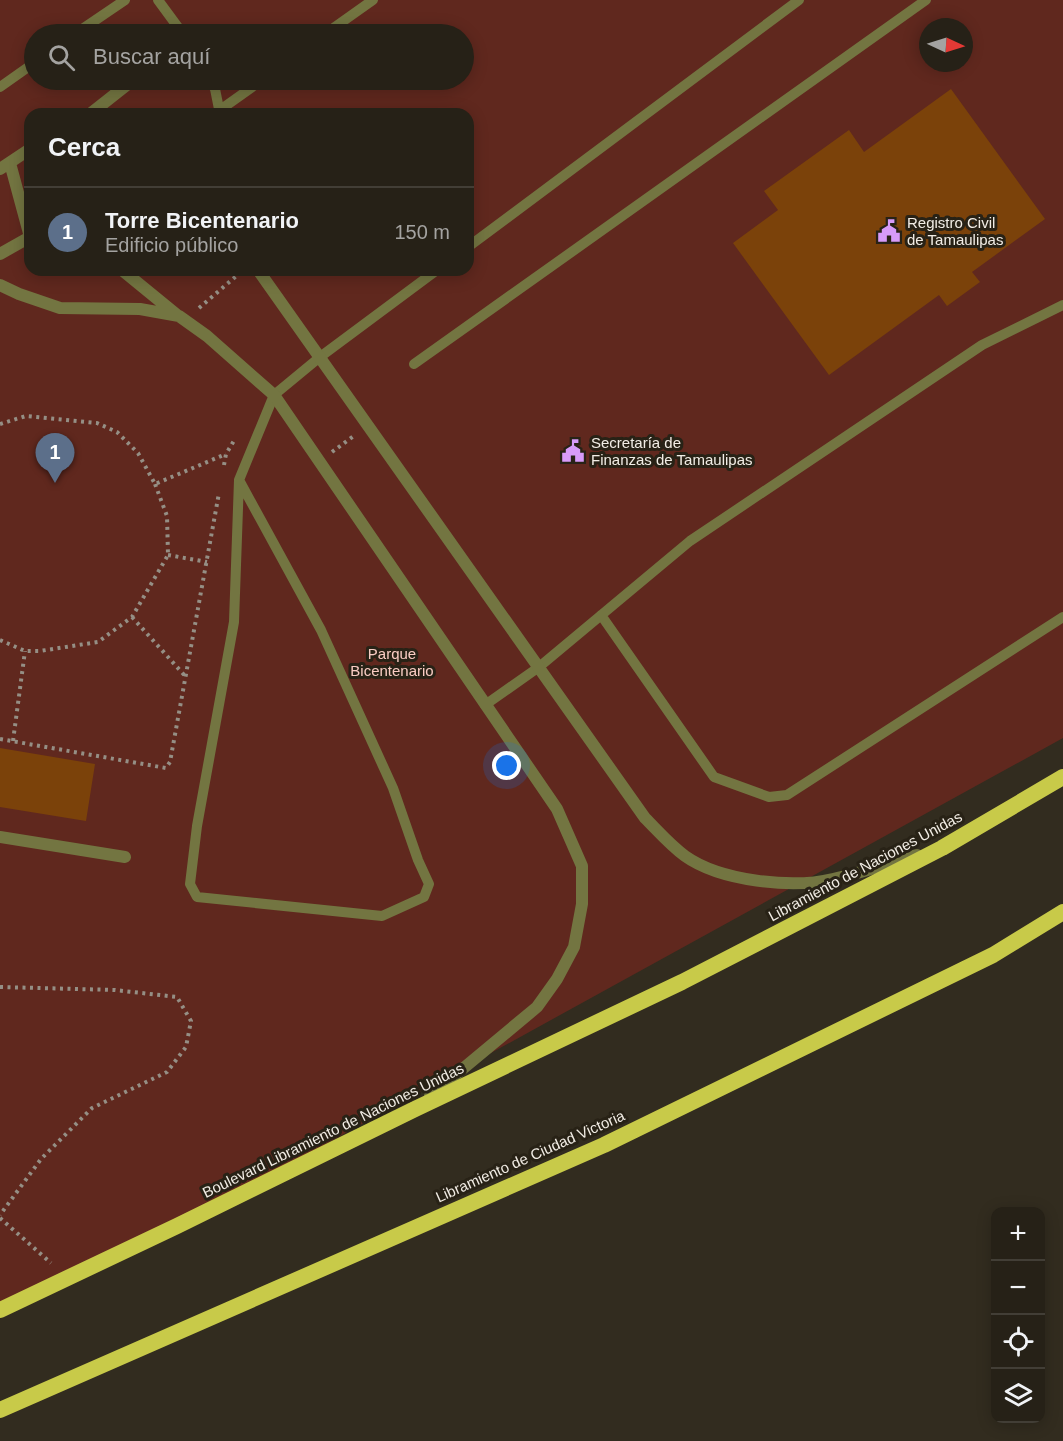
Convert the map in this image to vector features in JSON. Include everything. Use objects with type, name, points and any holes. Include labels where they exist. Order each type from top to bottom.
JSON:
[{"type":"highway","name":"Libramiento de Naciones Unidas","points":[[682,982],[942,848],[1063,777]]},
{"type":"highway","name":"Libramiento de Ciudad Victoria","points":[[0,1410],[604,1145],[993,955],[1063,912]]},
{"type":"highway","name":"Boulevard Libramiento de Naciones Unidas","points":[[0,1310],[682,982]]},
{"type":"street","points":[[98,108],[120,90]]},
{"type":"street","points":[[24,153],[5,166],[24,220]]},
{"type":"street","points":[[0,254],[24,240]]},
{"type":"street","points":[[130,276],[207,336],[274,395],[557,810],[582,866],[582,904],[574,947],[557,979],[537,1007],[415,1109]]},
{"type":"street","points":[[262,276],[645,818],[687,857],[714,871],[776,883],[831,880],[942,848]]},
{"type":"street","points":[[0,285],[60,308],[140,309],[182,318]]},
{"type":"street","points":[[0,837],[125,857]]},
{"type":"lane","points":[[90,24],[125,0]]},
{"type":"lane","points":[[158,0],[176,24]]},
{"type":"lane","points":[[339,24],[373,0]]},
{"type":"lane","points":[[474,243],[799,0]]},
{"type":"lane","points":[[414,364],[926,0]]},
{"type":"lane","points":[[0,87],[24,70]]},
{"type":"lane","points":[[215,90],[219,108]]},
{"type":"lane","points":[[225,108],[249,90]]},
{"type":"lane","points":[[239,480],[321,630],[393,788],[418,860],[429,884],[424,897],[382,916],[197,897],[190,884],[197,826],[234,622],[239,480],[274,395],[320,357],[429,276]]},
{"type":"lane","points":[[485,705],[539,667],[690,541],[982,345],[1063,305]]},
{"type":"lane","points":[[601,615],[714,777],[769,797],[788,795],[1063,617]]},
{"type":"path","points":[[182,318],[236,276]]},
{"type":"path","points":[[0,424],[26,416],[97,423],[117,432],[138,453],[155,484],[167,516],[168,555],[132,617],[98,642],[26,651],[0,640]]},
{"type":"path","points":[[320,462],[368,426]]},
{"type":"path","points":[[222,476],[226,454],[236,437]]},
{"type":"path","points":[[155,484],[226,454]]},
{"type":"path","points":[[0,739],[166,768],[170,762],[220,486]]},
{"type":"path","points":[[168,555],[207,562]]},
{"type":"path","points":[[132,617],[186,677]]},
{"type":"path","points":[[13,741],[26,651]]},
{"type":"path","points":[[0,987],[115,990],[177,997],[191,1021],[186,1047],[167,1072],[92,1108],[41,1159],[0,1216],[68,1278]]},
{"type":"green space","name":"Parque Bicentenario","points":[[0,0],[1063,0],[1063,738],[177,1226],[0,1315]]},
{"type":"building","name":"Registro Civil de Tamaulipas","points":[[951,89],[1045,219],[972,272],[980,282],[947,306],[939,295],[829,375],[733,243],[778,210],[764,191],[849,130],[864,152]]},
{"type":"building","points":[[0,748],[95,764],[86,821],[0,807]]},
{"type":"place","name":"Registro Civil de Tamaulipas","points":[[889,231]]},
{"type":"place","name":"Secretaría de Finanzas de Tamaulipas","points":[[573,451]]},
{"type":"place","name":"Torre Bicentenario","points":[[55,483]]}]
